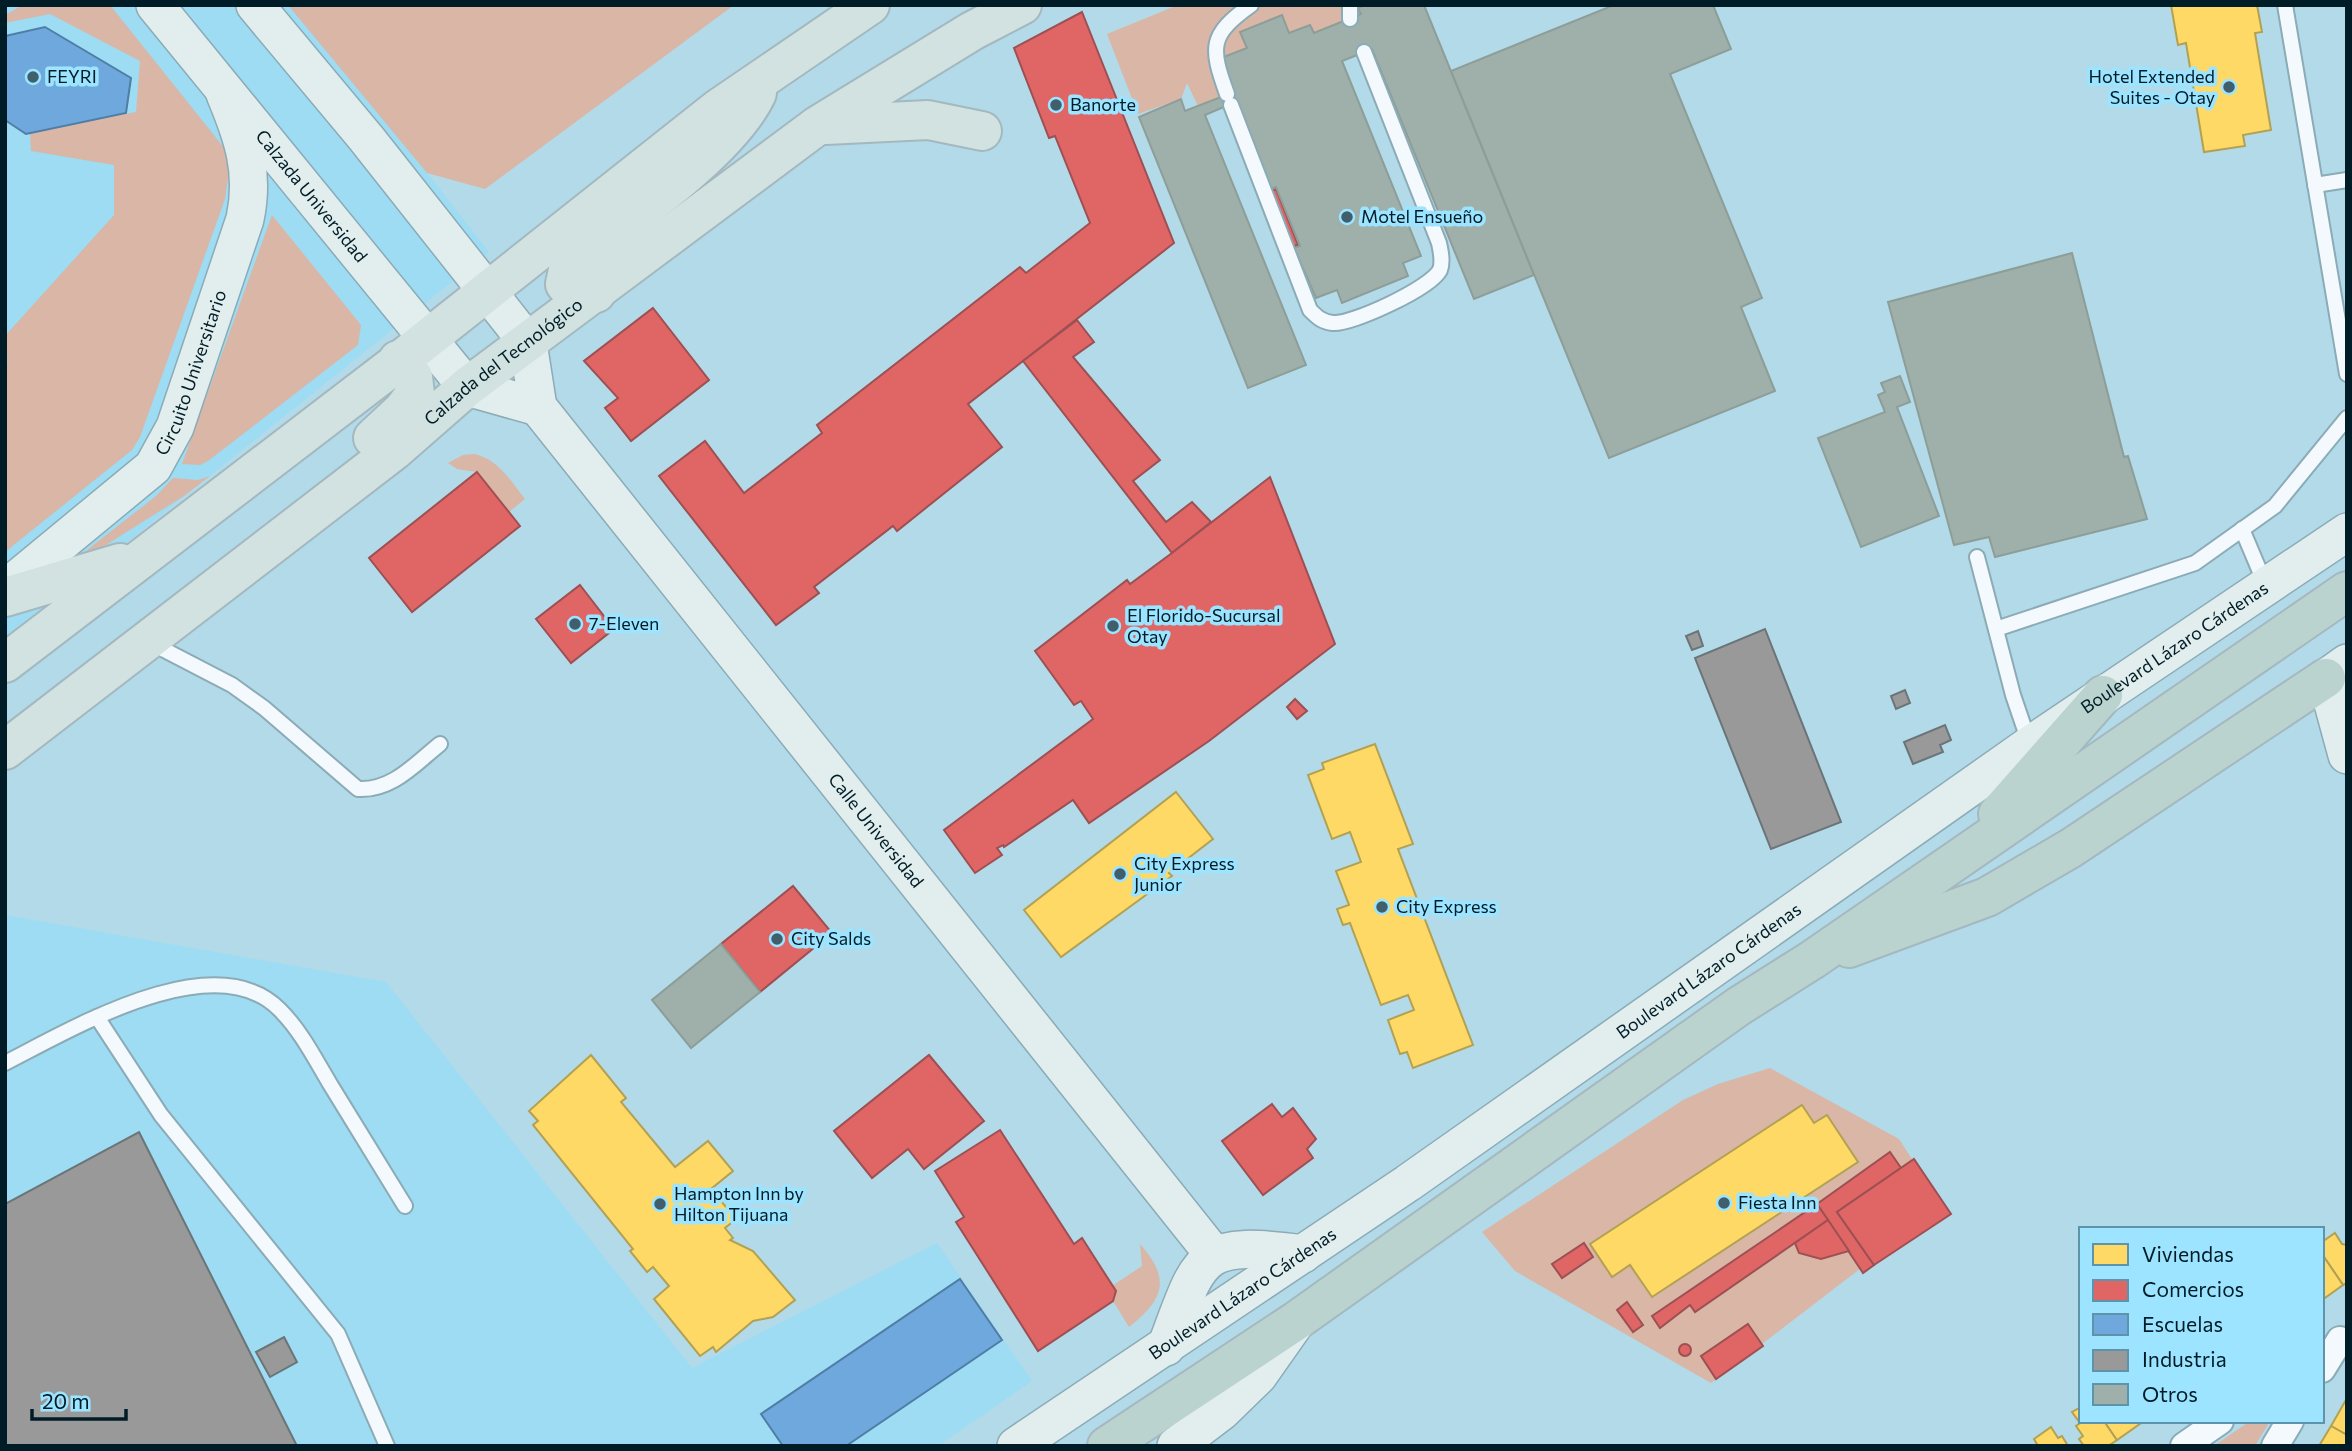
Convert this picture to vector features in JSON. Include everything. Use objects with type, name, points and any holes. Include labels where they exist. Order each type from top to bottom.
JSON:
[{"type":"highway","points":[[1107,1446],[1296,1321],[1739,1006],[1812,960],[2347,591]]},
{"type":"highway","points":[[1812,960],[1888,936],[1987,897],[2071,848],[2337,671]]},
{"type":"highway","points":[[1960,858],[2103,695]]},
{"type":"main road","name":"Calzada Universidad","points":[[155,5],[225,94],[412,350],[467,387]]},
{"type":"main road","points":[[255,5],[528,343]]},
{"type":"main road","points":[[5,663],[488,291],[719,108],[870,5]]},
{"type":"main road","name":"Calzada del Tecnológico","points":[[5,750],[320,509],[395,450],[467,387],[817,126],[972,31],[1022,5]]},
{"type":"main road","points":[[596,293],[570,290],[565,284],[569,265],[715,149],[737,125],[765,75]]},
{"type":"main road","name":"Circuito Universitario","points":[[5,589],[138,482],[153,467],[175,427],[245,219],[250,195],[244,141],[225,94]]},
{"type":"main road","points":[[817,126],[928,120],[982,131]]},
{"type":"main road","name":"Calle Universidad","points":[[528,343],[538,407],[1214,1255]]},
{"type":"main road","points":[[320,509],[324,482],[403,411],[415,394],[412,350]]},
{"type":"main road","points":[[467,387],[538,407]]},
{"type":"main road","name":"Boulevard Lázaro Cárdenas","points":[[1016,1446],[1303,1254],[2029,745],[2347,532]]},
{"type":"main road","points":[[5,597],[142,556]]},
{"type":"main road","points":[[2337,671],[2347,755]]},
{"type":"main road","points":[[1166,1347],[1192,1279],[1214,1255],[1252,1248],[1303,1254]]},
{"type":"main road","points":[[1176,1446],[1222,1411],[1258,1376],[1296,1321]]},
{"type":"street","points":[[2324,1365],[2336,1342]]},
{"type":"street","points":[[2184,1446],[2217,1423]]},
{"type":"street","points":[[2275,1446],[2289,1423]]},
{"type":"lane","points":[[1251,5],[1219,32],[1214,50],[1229,99],[1310,310],[1320,321],[1336,324],[1411,295],[1430,283],[1440,270],[1439,243],[1419,185],[1364,52]]},
{"type":"lane","points":[[2285,5],[2347,374]]},
{"type":"lane","points":[[2315,185],[2347,180]]},
{"type":"lane","points":[[1996,629],[2195,563],[2275,506],[2295,485],[2347,418]]},
{"type":"lane","points":[[2242,529],[2266,586]]},
{"type":"lane","points":[[1977,557],[2029,745]]},
{"type":"lane","points":[[146,640],[232,685],[264,708],[358,789],[373,790],[390,784],[440,744]]},
{"type":"lane","points":[[5,1063],[97,1017],[190,986],[226,986],[252,992],[279,1008],[300,1035],[405,1206]]},
{"type":"lane","points":[[97,1017],[161,1115],[338,1334],[387,1446]]},
{"type":"shaded area","points":[[5,5],[319,5],[427,173],[489,252],[5,640]]},
{"type":"shaded area","points":[[23,5],[110,5],[225,149],[229,172],[225,199],[140,437],[132,450],[5,552],[5,366],[8,362],[5,359],[5,336],[114,215],[114,165],[31,151],[30,132],[136,112],[140,61],[50,14],[5,23],[5,15]]},
{"type":"shaded area","points":[[288,5],[734,5],[485,189],[427,173]]},
{"type":"shaded area","points":[[1178,5],[1364,5],[1359,8],[1361,14],[1314,33],[1310,25],[1289,33],[1282,16],[1240,33],[1247,48],[1221,58],[1234,92],[1198,106],[1187,83],[1181,99],[1138,114],[1107,34]]},
{"type":"shaded area","points":[[272,215],[361,325],[358,345],[208,461],[200,465],[182,464]]},
{"type":"shaded area","points":[[474,454],[497,465],[525,499],[509,512],[477,472],[457,469],[448,463],[463,455]]},
{"type":"shaded area","points":[[210,476],[184,496],[74,565],[73,561],[156,496],[173,478],[198,480]]},
{"type":"shaded area","points":[[5,915],[386,982],[692,1368],[937,1243],[1032,1381],[938,1446],[5,1446]]},
{"type":"shaded area","points":[[1770,1068],[1899,1139],[1942,1206],[1711,1383],[1515,1271],[1482,1232],[1683,1100],[1718,1084]]},
{"type":"shaded area","points":[[1140,1244],[1157,1268],[1159,1289],[1150,1308],[1129,1327],[1113,1301],[1116,1291],[1112,1286],[1142,1266]]},
{"type":"shaded area","points":[[2247,1423],[2269,1423],[2255,1446],[2214,1446]]},
{"type":"building: Viviendas","name":"Hotel Extended Suites - Otay","points":[[2171,5],[2257,5],[2262,32],[2255,33],[2271,130],[2243,135],[2245,146],[2204,152],[2186,43],[2178,45]]},
{"type":"building: Viviendas","name":"City Express","points":[[1375,744],[1413,844],[1398,849],[1473,1045],[1413,1068],[1407,1052],[1400,1054],[1388,1020],[1414,1010],[1408,995],[1381,1005],[1350,923],[1343,925],[1337,909],[1349,905],[1336,871],[1361,862],[1350,832],[1332,839],[1308,775],[1324,769],[1322,763]]},
{"type":"building: Viviendas","name":"City Express Junior","points":[[1176,792],[1213,839],[1169,873],[1172,876],[1061,957],[1024,910]]},
{"type":"building: Viviendas","name":"Hampton Inn by Hilton Tijuana","points":[[591,1055],[626,1098],[621,1102],[675,1167],[708,1141],[733,1171],[711,1189],[736,1219],[725,1228],[733,1238],[730,1240],[753,1251],[795,1300],[773,1317],[753,1321],[716,1352],[713,1347],[700,1356],[654,1299],[669,1286],[653,1267],[647,1272],[630,1251],[633,1249],[533,1125],[538,1121],[529,1111]]},
{"type":"building: Viviendas","name":"Fiesta Inn","points":[[1802,1105],[1814,1123],[1827,1115],[1858,1162],[1652,1297],[1630,1265],[1612,1277],[1590,1244]]},
{"type":"building: Viviendas","points":[[2335,1233],[2342,1244],[2347,1245],[2347,1283],[2343,1285],[2324,1257],[2324,1241]]},
{"type":"building: Viviendas","points":[[2324,1257],[2343,1285],[2324,1299]]},
{"type":"building: Viviendas","points":[[2347,1398],[2347,1435],[2331,1426]]},
{"type":"building: Viviendas","points":[[2079,1408],[2079,1422],[2072,1412]]},
{"type":"building: Viviendas","points":[[2080,1423],[2105,1423],[2117,1440],[2108,1446],[2084,1446],[2079,1439],[2083,1436],[2076,1426]]},
{"type":"building: Viviendas","points":[[2105,1423],[2141,1423],[2117,1440]]},
{"type":"building: Viviendas","points":[[2331,1426],[2347,1435],[2347,1446],[2319,1446]]},
{"type":"building: Viviendas","points":[[2051,1427],[2058,1438],[2062,1436],[2068,1446],[2038,1446],[2034,1439]]},
{"type":"building: Comercios","points":[[1082,12],[1174,243],[968,404],[1002,447],[897,531],[893,526],[814,587],[819,593],[776,625],[659,476],[705,441],[744,493],[822,433],[817,425],[1020,267],[1026,273],[1090,223],[1055,136],[1049,138],[1014,48]]},
{"type":"building: Comercios","points":[[1276,189],[1298,245],[1291,247],[1269,193]]},
{"type":"building: Comercios","points":[[653,308],[709,380],[631,441],[605,408],[618,398],[584,361]]},
{"type":"building: Comercios","points":[[1077,320],[1094,342],[1073,357],[1160,460],[1133,481],[1166,522],[1192,502],[1211,522],[1172,553],[1023,361]]},
{"type":"building: Comercios","points":[[477,472],[520,526],[412,612],[369,558]]},
{"type":"building: Comercios","points":[[1270,477],[1335,644],[1209,741],[1089,823],[1073,800],[1004,847],[1003,845],[997,848],[1002,855],[975,873],[944,830],[1093,719],[1081,701],[1074,705],[1035,651],[1127,580],[1130,584],[1172,553]]},
{"type":"building: Comercios","name":"7-Eleven","points":[[580,585],[614,629],[571,663],[536,619]]},
{"type":"building: Comercios","points":[[1295,699],[1307,711],[1297,719],[1287,707]]},
{"type":"building: Comercios","name":"City Salds","points":[[793,886],[832,933],[760,992],[721,944]]},
{"type":"building: Comercios","points":[[929,1055],[984,1121],[924,1169],[908,1149],[872,1178],[834,1131]]},
{"type":"building: Comercios","points":[[1272,1104],[1282,1117],[1293,1108],[1316,1139],[1307,1149],[1313,1158],[1263,1195],[1222,1141]]},
{"type":"building: Comercios","points":[[1000,1130],[1074,1244],[1082,1238],[1116,1291],[1113,1301],[1038,1351],[956,1222],[964,1217],[935,1171]]},
{"type":"building: Comercios","points":[[1890,1152],[1901,1168],[1837,1212],[1874,1265],[1863,1273],[1817,1204]]},
{"type":"building: Comercios","points":[[1914,1159],[1951,1214],[1874,1265],[1837,1212]]},
{"type":"building: Comercios","points":[[1817,1204],[1828,1220],[1695,1312],[1690,1305],[1660,1328],[1652,1316]]},
{"type":"building: Comercios","points":[[1828,1220],[1849,1251],[1821,1259],[1799,1253],[1795,1243]]},
{"type":"building: Comercios","points":[[1584,1243],[1593,1257],[1562,1278],[1552,1264]]},
{"type":"building: Comercios","points":[[1627,1302],[1643,1325],[1633,1332],[1617,1310]]},
{"type":"building: Comercios","points":[[1748,1324],[1763,1346],[1716,1379],[1701,1356]]},
{"type":"building: Comercios","points":[[1680,1345],[1690,1345],[1690,1355],[1680,1355]]},
{"type":"building: Escuelas","points":[[45,27],[131,78],[126,113],[26,134],[5,120],[5,36]]},
{"type":"building: Escuelas","points":[[960,1279],[1002,1340],[846,1446],[783,1446],[761,1414]]},
{"type":"building: Industria","points":[[1765,629],[1841,822],[1771,849],[1695,658]]},
{"type":"building: Industria","points":[[1698,631],[1703,646],[1692,650],[1686,636]]},
{"type":"building: Industria","points":[[1905,690],[1910,703],[1896,709],[1891,696]]},
{"type":"building: Industria","points":[[1945,725],[1951,740],[1940,745],[1943,752],[1913,764],[1904,742]]},
{"type":"building: Industria","points":[[139,1132],[297,1446],[5,1446],[5,1204]]},
{"type":"building: Industria","points":[[284,1337],[297,1362],[270,1377],[256,1352]]},
{"type":"building: Otros","name":"Motel Ensueño","points":[[1364,5],[1424,5],[1534,275],[1474,299],[1372,49],[1342,61],[1421,256],[1403,263],[1408,276],[1342,303],[1337,290],[1316,298],[1294,248],[1300,246],[1276,187],[1271,189],[1235,102],[1205,115],[1306,365],[1248,388],[1139,117],[1181,99],[1185,111],[1234,92],[1221,58],[1247,48],[1240,32],[1282,15],[1289,33],[1310,25],[1314,33],[1361,14],[1358,8]]},
{"type":"building: Otros","points":[[1614,5],[1713,5],[1731,49],[1670,74],[1762,298],[1741,307],[1775,391],[1609,458],[1451,71]]},
{"type":"building: Otros","points":[[2072,253],[2124,457],[2128,456],[2147,519],[1995,557],[1989,537],[1954,545],[1888,302]]},
{"type":"building: Otros","points":[[1900,376],[1910,402],[1897,407],[1939,516],[1861,547],[1818,438],[1885,412],[1878,395],[1885,392],[1881,383]]},
{"type":"building: Otros","points":[[721,944],[760,992],[691,1048],[652,1000]]},
{"type":"place","name":"FEYRI","points":[[33,77]]},
{"type":"place","name":"Hotel Extended Suites - Otay","points":[[2229,87]]},
{"type":"place","name":"Banorte","points":[[1056,105]]},
{"type":"place","name":"Motel Ensueño","points":[[1347,217]]},
{"type":"place","name":"7-Eleven","points":[[575,624]]},
{"type":"place","name":"El Florido-Sucursal Otay","points":[[1113,626]]},
{"type":"place","name":"City Express Junior","points":[[1120,874]]},
{"type":"place","name":"City Express","points":[[1382,907]]},
{"type":"place","name":"City Salds","points":[[777,939]]},
{"type":"place","name":"Fiesta Inn","points":[[1724,1203]]},
{"type":"place","name":"Hampton Inn by Hilton Tijuana","points":[[660,1204]]}]
